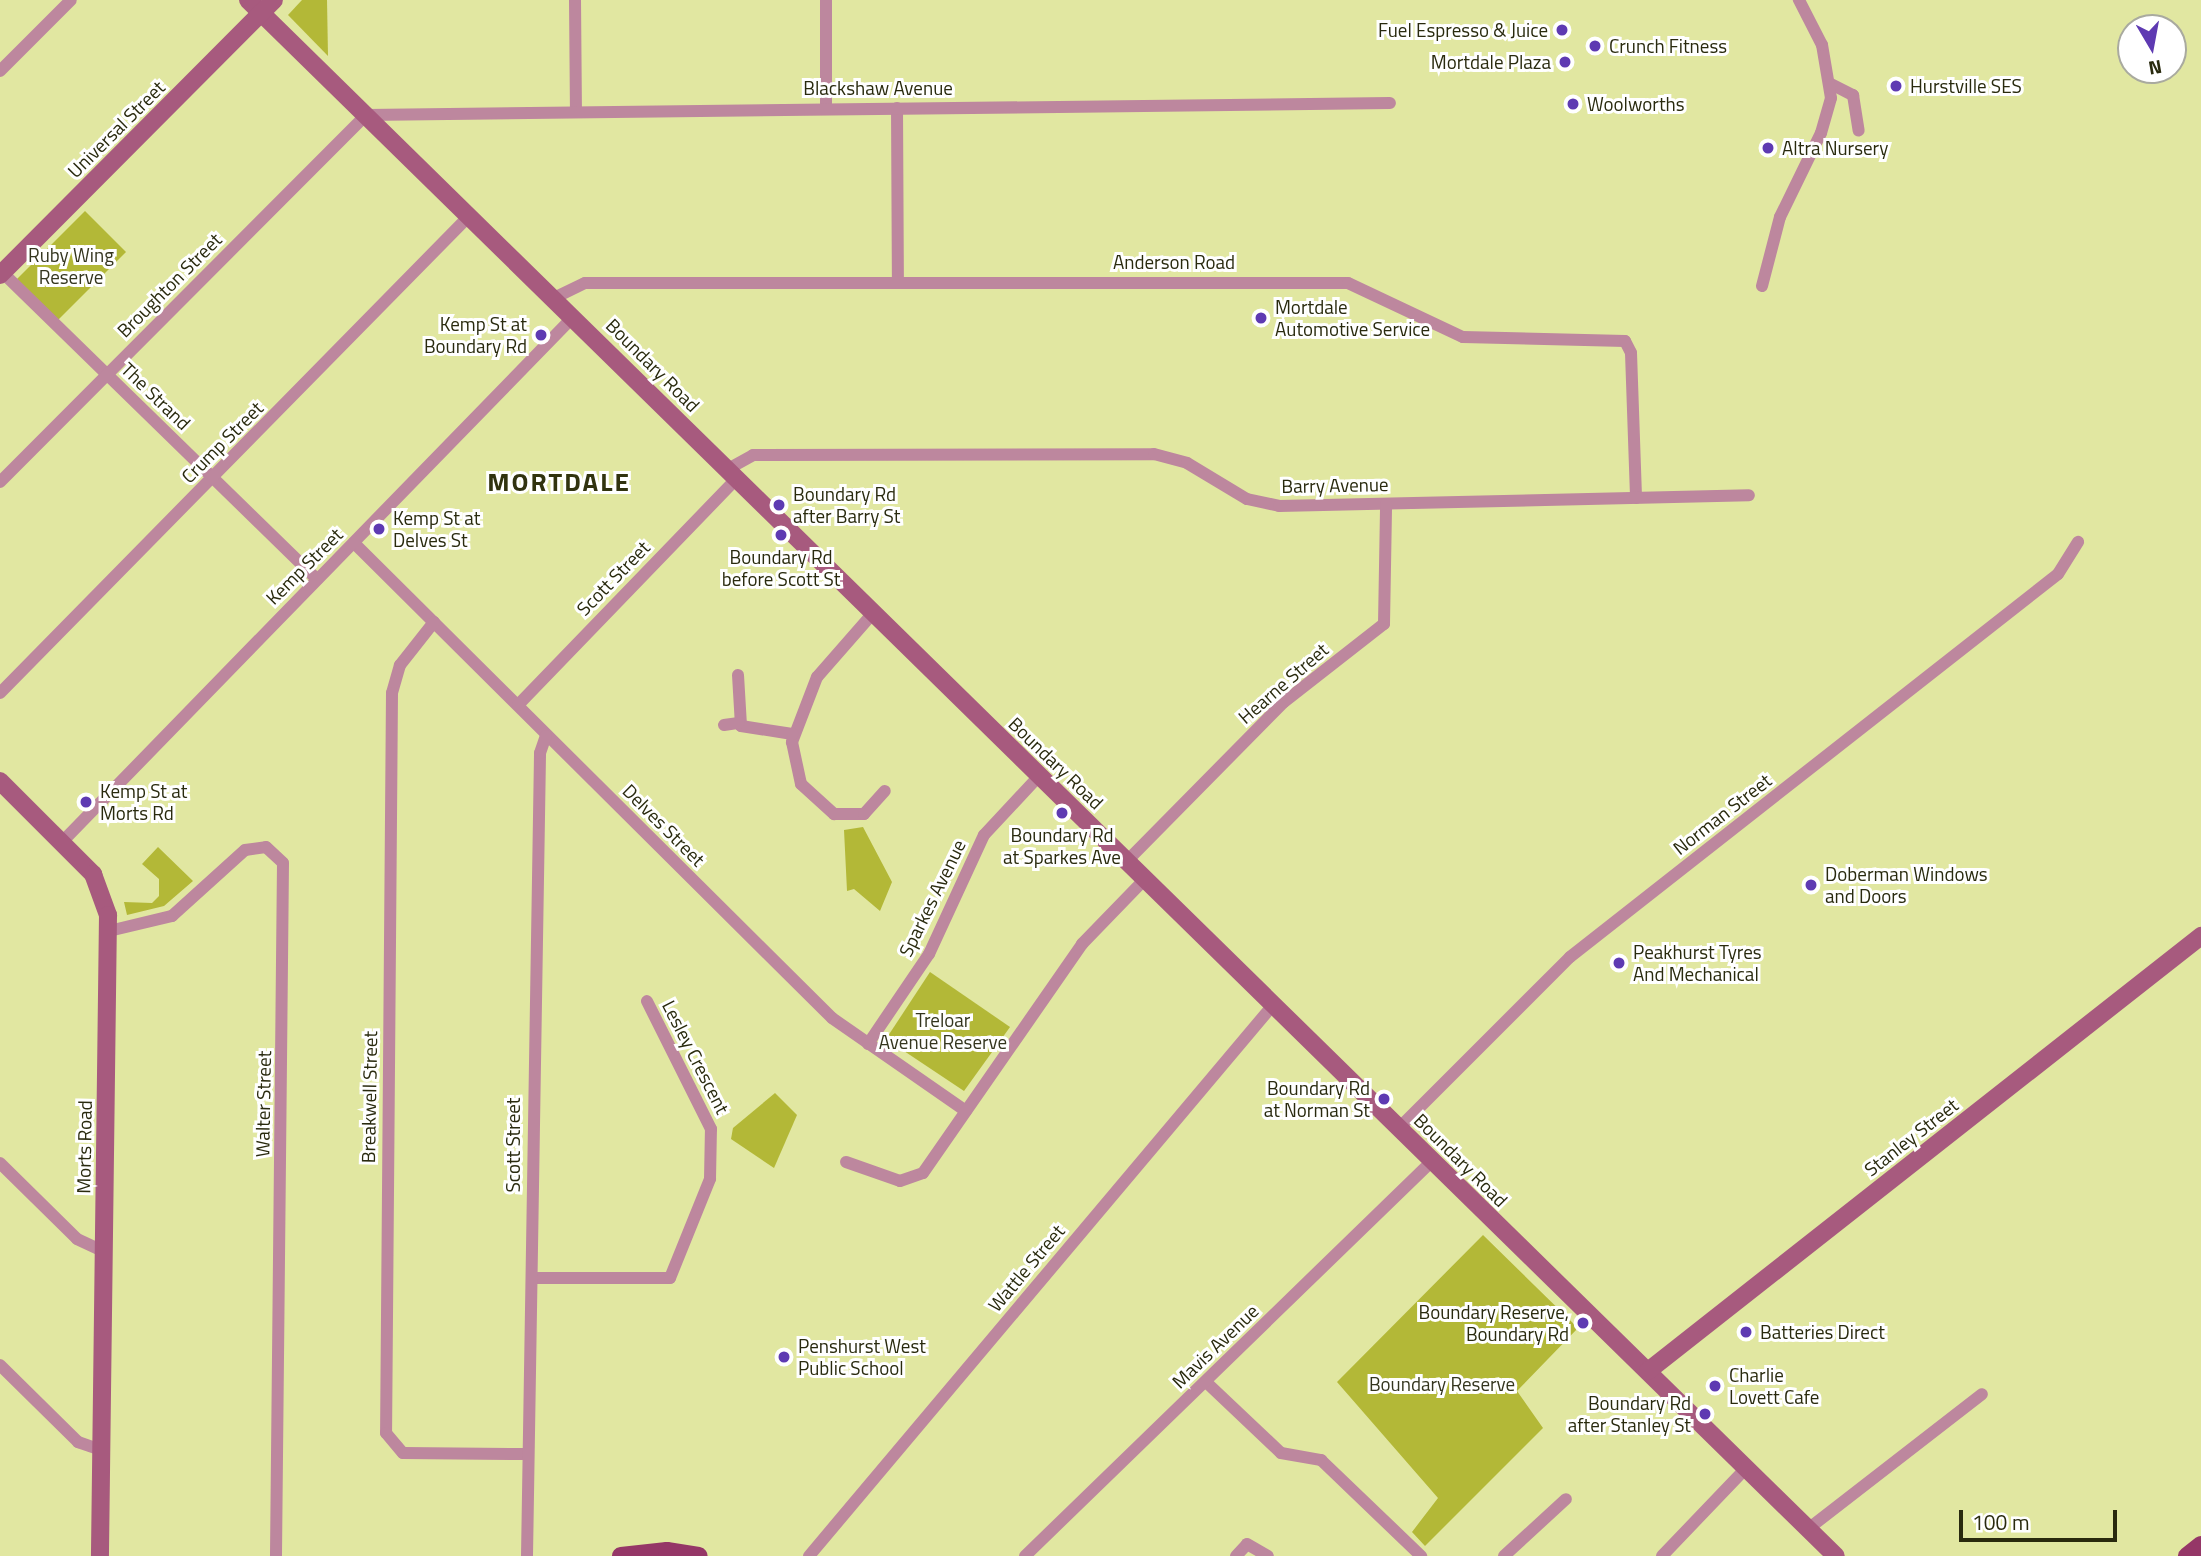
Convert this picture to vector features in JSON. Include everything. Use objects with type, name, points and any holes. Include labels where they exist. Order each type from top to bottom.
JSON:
[{"type":"main road","name":"Boundary Road","points":[[248,0],[268,6],[366,115],[1431,1162],[1836,1556]]},
{"type":"main road","name":"Universal Street","points":[[1,272],[268,6]]},
{"type":"main road","name":"Morts Road","points":[[0,782],[62,842],[99,883],[109,931],[100,1556]]},
{"type":"main road","name":"Stanley Street","points":[[1648,1371],[2201,936]]},
{"type":"main road","points":[[2187,1556],[2201,1545]]},
{"type":"main road","points":[[621,1556],[667,1551],[699,1556]]},
{"type":"street","points":[[0,71],[71,0]]},
{"type":"street","points":[[575,0],[576,109]]},
{"type":"street","points":[[826,0],[827,107]]},
{"type":"street","points":[[1762,286],[1780,217],[1826,123],[1831,84],[1822,45],[1799,0]]},
{"type":"street","points":[[1831,84],[1849,89],[1859,131]]},
{"type":"street","name":"Blackshaw Avenue","points":[[366,115],[576,109],[1390,103]]},
{"type":"street","points":[[897,108],[898,282]]},
{"type":"street","name":"Broughton Street","points":[[0,482],[366,115]]},
{"type":"street","name":"Crump Street","points":[[0,694],[469,216]]},
{"type":"street","name":"The Strand","points":[[1,272],[317,579]]},
{"type":"street","name":"Anderson Road","points":[[554,298],[585,283],[1340,281],[1463,337],[1617,337],[1631,353],[1636,498]]},
{"type":"street","name":"Kemp Street","points":[[62,842],[573,317]]},
{"type":"street","name":"Barry Avenue","points":[[733,474],[753,455],[1154,454],[1187,463],[1257,503],[1386,504],[1749,495]]},
{"type":"street","name":"Scott Street","points":[[518,705],[733,474]]},
{"type":"street","name":"Hearne Street","points":[[1127,861],[1284,702],[1384,624],[1386,504]]},
{"type":"street","name":"Norman Street","points":[[1399,1128],[1570,957],[2058,574],[2078,542]]},
{"type":"street","name":"Delves Street","points":[[354,543],[832,1018],[966,1111]]},
{"type":"street","points":[[874,612],[817,677],[792,734],[801,783],[834,814],[864,814],[886,791]]},
{"type":"street","name":"Breakwell Street","points":[[434,622],[400,665],[392,693],[386,1433],[404,1452],[528,1454]]},
{"type":"street","points":[[738,675],[739,723]]},
{"type":"street","points":[[724,724],[739,723],[750,732],[792,734]]},
{"type":"street","name":"Scott Street","points":[[527,1556],[539,794],[546,736]]},
{"type":"street","name":"Sparkes Avenue","points":[[868,1044],[929,954],[984,835],[1039,776]]},
{"type":"street","name":"Walter Street","points":[[109,931],[172,916],[245,850],[266,848],[283,863],[276,1556]]},
{"type":"street","points":[[846,1161],[914,1180],[966,1111],[1082,944],[1145,879]]},
{"type":"street","name":"Lesley Crescent","points":[[532,1278],[670,1278],[710,1179],[711,1129],[647,1001]]},
{"type":"street","name":"Wattle Street","points":[[809,1556],[1273,1005]]},
{"type":"street","name":"Mavis Avenue","points":[[1025,1556],[1431,1162]]},
{"type":"street","points":[[0,1163],[77,1239],[103,1251]]},
{"type":"street","points":[[0,1365],[78,1442],[101,1450]]},
{"type":"street","points":[[1206,1382],[1280,1453],[1321,1460],[1422,1556]]},
{"type":"street","points":[[1808,1529],[1982,1394]]},
{"type":"street","points":[[1662,1556],[1746,1468]]},
{"type":"street","points":[[1504,1556],[1566,1499]]},
{"type":"street","points":[[1236,1556],[1247,1544],[1268,1556]]},
{"type":"green space","points":[[302,0],[327,0],[328,56],[288,15]]},
{"type":"green space","name":"Ruby Wing Reserve","points":[[85,211],[126,252],[58,320],[16,280]]},
{"type":"green space","points":[[863,827],[892,882],[880,911],[854,889],[847,891],[844,830]]},
{"type":"green space","points":[[158,847],[193,881],[164,906],[127,915],[124,902],[152,903],[159,896],[159,879],[142,864]]},
{"type":"green space","name":"Treloar Avenue Reserve","points":[[930,972],[1010,1027],[964,1091],[886,1039]]},
{"type":"green space","points":[[775,1093],[797,1115],[774,1168],[731,1139],[733,1128]]},
{"type":"green space","name":"Boundary Reserve","points":[[1483,1235],[1578,1328],[1517,1391],[1543,1428],[1425,1546],[1412,1532],[1438,1498],[1337,1382]]},
{"type":"place","name":"Fuel Espresso & Juice","points":[[1562,30]]},
{"type":"place","name":"Crunch Fitness","points":[[1595,46]]},
{"type":"place","name":"Mortdale Plaza","points":[[1565,62]]},
{"type":"place","name":"Hurstville SES","points":[[1896,86]]},
{"type":"place","name":"Woolworths","points":[[1573,104]]},
{"type":"place","name":"Altra Nursery","points":[[1768,148]]},
{"type":"place","name":"Mortdale Automotive Service","points":[[1261,318]]},
{"type":"place","name":"Kemp St at Boundary Rd","points":[[541,335]]},
{"type":"place","name":"Boundary Rd after Barry St","points":[[779,505]]},
{"type":"place","name":"Kemp St at Delves St","points":[[379,529]]},
{"type":"place","name":"Boundary Rd before Scott St","points":[[781,535]]},
{"type":"place","name":"Kemp St at Morts Rd","points":[[86,802]]},
{"type":"place","name":"Boundary Rd at Sparkes Ave","points":[[1062,813]]},
{"type":"place","name":"Doberman Windows and Doors","points":[[1811,885]]},
{"type":"place","name":"Peakhurst Tyres And Mechanical","points":[[1619,963]]},
{"type":"place","name":"Boundary Rd at Norman St","points":[[1384,1099]]},
{"type":"place","name":"Boundary Reserve, Boundary Rd","points":[[1583,1323]]},
{"type":"place","name":"Batteries Direct","points":[[1746,1332]]},
{"type":"place","name":"Penshurst West Public School","points":[[784,1357]]},
{"type":"place","name":"Charlie Lovett Cafe","points":[[1715,1386]]},
{"type":"place","name":"Boundary Rd after Stanley St","points":[[1705,1414]]},
{"type":"district","name":"MORTDALE","points":[[559,482]]}]
